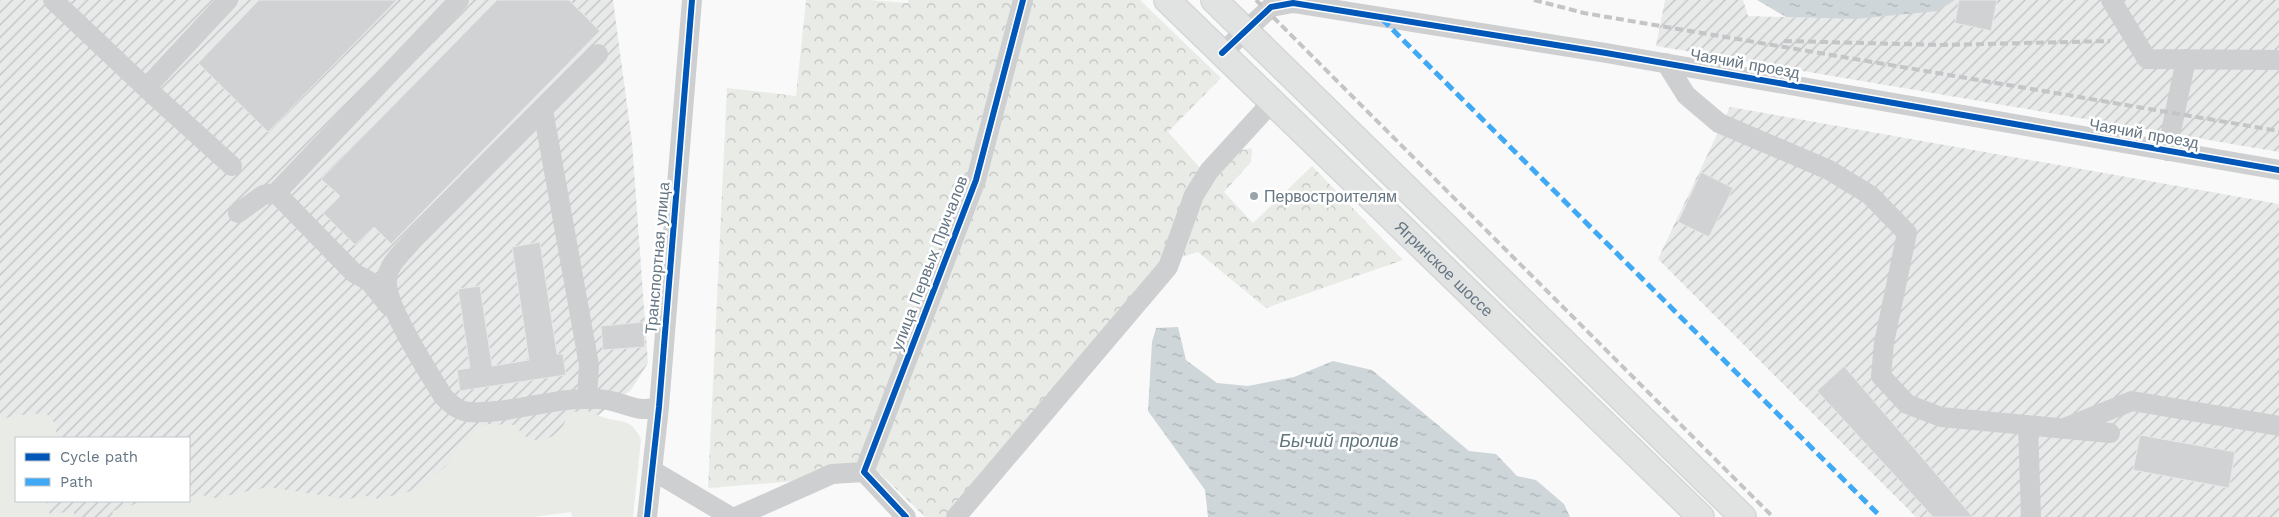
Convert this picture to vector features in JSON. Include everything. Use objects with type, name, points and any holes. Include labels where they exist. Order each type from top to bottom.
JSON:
[{"type":"main road","name":"Ягринское шоссе","points":[[1167,0],[1701,517]]},
{"type":"main road","name":"Ягринское шоссе","points":[[1214,0],[1743,517]]},
{"type":"street","points":[[53,0],[232,166]]},
{"type":"street","points":[[146,88],[228,0]]},
{"type":"street","points":[[238,213],[262,195],[276,193],[459,0]]},
{"type":"street","name":"Транспортная улица","points":[[647,517],[659,407],[692,0]]},
{"type":"street","name":"улица Первых Причалов","points":[[864,472],[976,180],[1023,0]]},
{"type":"street","points":[[2111,0],[2147,59],[2279,60]]},
{"type":"street","name":"Чаячий проезд","points":[[1222,53],[1271,7],[1293,3],[1666,63],[2279,170]]},
{"type":"street","points":[[401,324],[386,281],[389,269],[412,242],[598,54]]},
{"type":"street","points":[[2167,151],[2186,59]]},
{"type":"street","points":[[1666,63],[1686,95],[1719,123],[1829,170],[1870,195],[1907,233],[1884,343],[1881,376],[1907,404],[1941,417],[2110,433]]},
{"type":"street","points":[[956,517],[1168,267],[1194,195],[1209,171],[1272,102]]},
{"type":"street","points":[[543,110],[589,365],[587,399]]},
{"type":"street","points":[[276,193],[354,273],[369,280],[401,324],[443,396],[450,404],[460,410],[481,412],[587,399],[607,400],[643,411],[659,407]]},
{"type":"street","points":[[2063,428],[2132,401],[2279,426]]},
{"type":"street","points":[[2028,426],[2031,517]]},
{"type":"street","points":[[652,470],[731,517]]},
{"type":"street","points":[[736,517],[832,474],[864,472],[906,517]]},
{"type":"shaded area","points":[[0,0],[613,0],[632,142],[648,363],[631,390],[467,517],[0,517]]},
{"type":"shaded area","points":[[1665,0],[1743,0],[1748,16],[1855,19],[1955,0],[2279,0],[2279,152],[1656,46]]},
{"type":"shaded area","points":[[1730,107],[2279,204],[2279,517],[1916,517],[1658,259]]},
{"type":"green space","points":[[806,0],[868,0],[908,3],[908,0],[1140,0],[1221,78],[1168,132],[1210,179],[1237,151],[1252,148],[1251,162],[1224,192],[1253,223],[1312,166],[1403,260],[1266,308],[1198,252],[1165,262],[948,517],[925,517],[881,474],[708,488],[727,88],[796,96]]},
{"type":"green space","points":[[585,410],[606,418],[628,423],[634,428],[641,439],[633,517],[572,517],[571,512],[533,517],[112,517],[113,511],[142,502],[190,502],[190,497],[197,494],[216,498],[268,487],[347,499],[366,496],[379,499],[408,492],[426,483],[446,466],[469,433],[488,424],[516,425],[520,432],[526,436],[532,439],[544,440],[557,433],[569,413]]},
{"type":"green space","points":[[45,413],[55,424],[56,437],[15,437],[15,502],[47,502],[50,515],[74,510],[74,517],[0,517],[0,419]]},
{"type":"water","points":[[1757,0],[1955,0],[1937,11],[1855,19],[1786,17]]},
{"type":"water","name":"Бычий пролив","points":[[1178,327],[1186,360],[1217,383],[1248,386],[1294,377],[1333,361],[1372,370],[1469,451],[1496,454],[1517,476],[1536,480],[1564,504],[1570,517],[1208,517],[1205,490],[1148,411],[1152,342],[1156,328]]},
{"type":"building","points":[[259,0],[397,0],[268,132],[198,63]]},
{"type":"building","points":[[497,0],[569,0],[600,31],[391,244],[374,227],[355,245],[323,213],[340,196],[321,179]]},
{"type":"building","points":[[1959,0],[1997,0],[1991,31],[1955,23]]},
{"type":"building","points":[[1701,172],[1733,188],[1709,237],[1678,222]]},
{"type":"building","points":[[540,242],[557,354],[563,354],[566,375],[460,391],[457,370],[470,368],[458,289],[480,286],[492,366],[529,360],[512,247]]},
{"type":"building","points":[[643,322],[645,347],[603,350],[601,326]]},
{"type":"building","points":[[1844,366],[1973,517],[1933,517],[1817,391]]},
{"type":"building","points":[[2140,435],[2235,452],[2229,488],[2133,470]]},
{"type":"railway","points":[[1256,0],[1773,517]]},
{"type":"railway","points":[[1534,0],[1584,13],[2279,131]]},
{"type":"railway","points":[[1784,41],[1942,45],[2110,41]]},
{"type":"marked path","points":[[1382,19],[1881,517]]},
{"type":"cycle path","points":[[647,517],[659,407],[692,0]]},
{"type":"cycle path","points":[[906,517],[864,472],[976,180],[1023,0]]},
{"type":"cycle path","points":[[1222,53],[1271,7],[1293,3],[1606,53],[2279,170]]},
{"type":"place","name":"Первостроителям","points":[[1254,196]]}]
